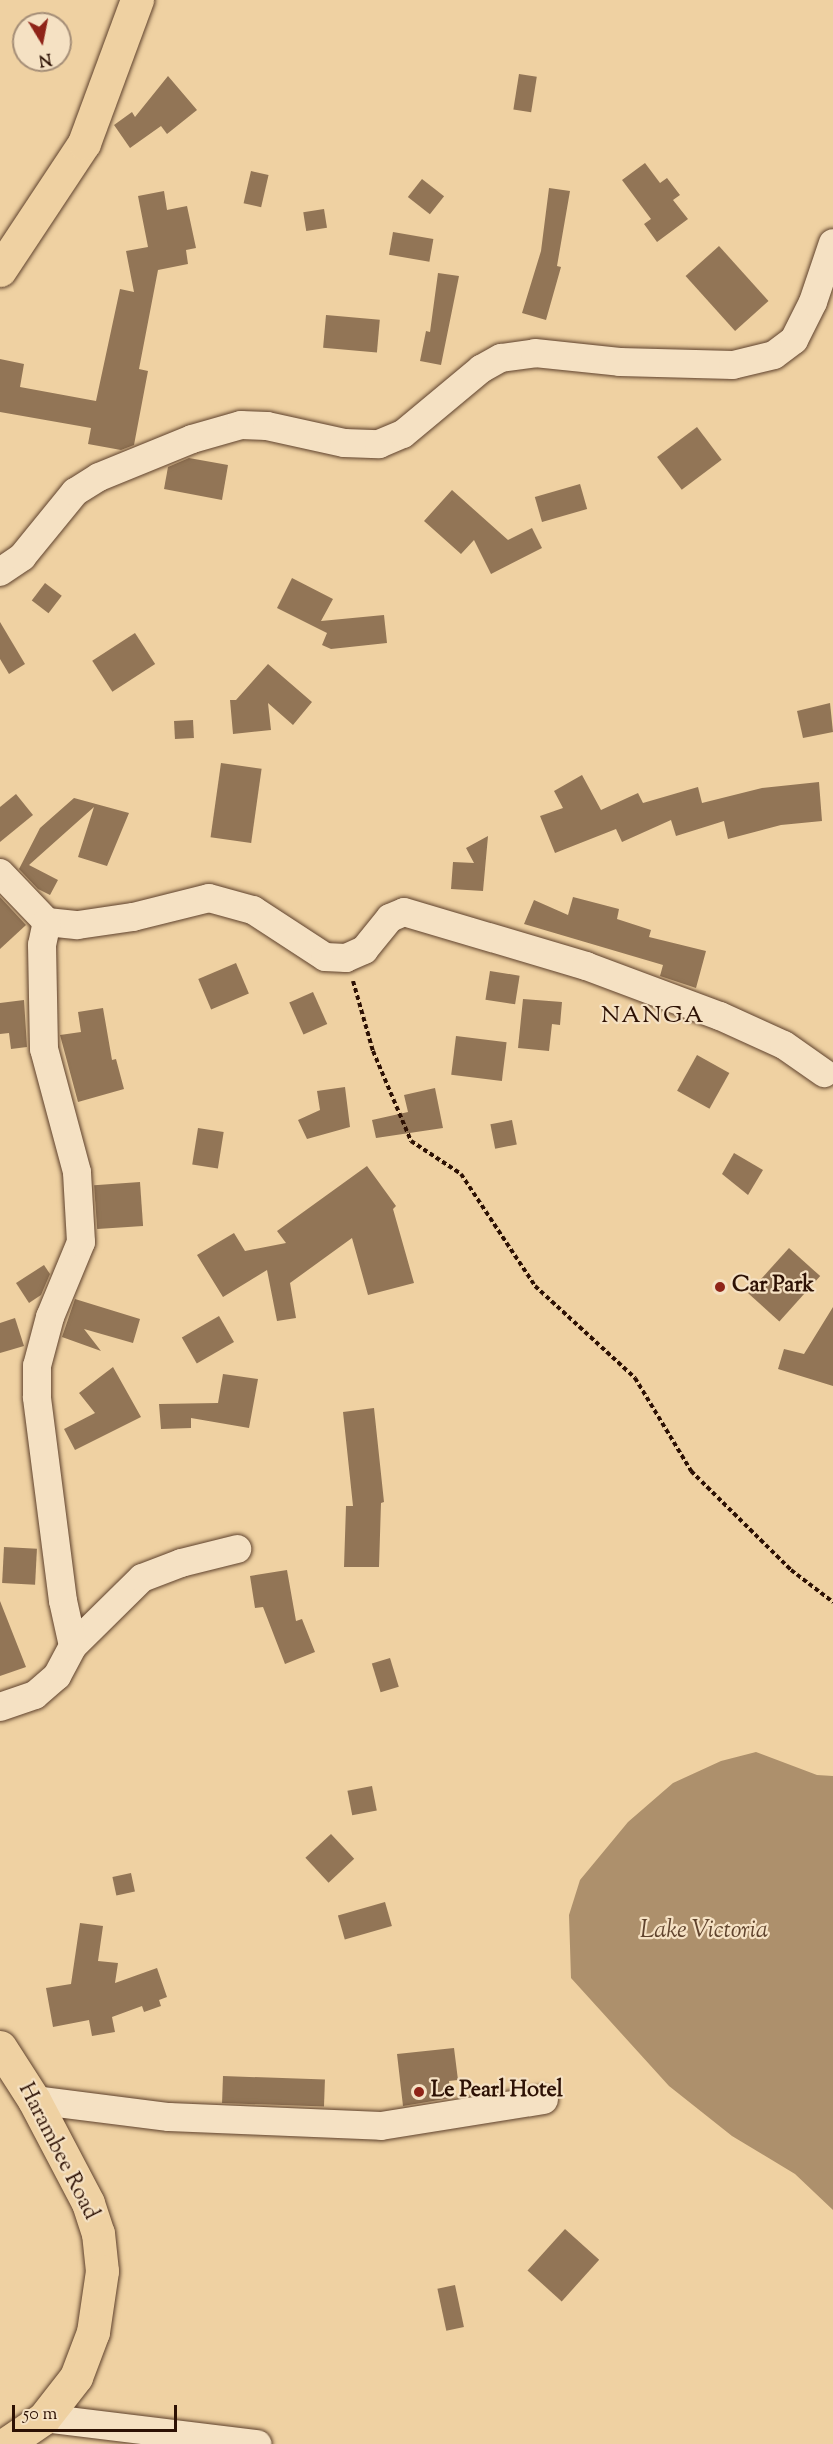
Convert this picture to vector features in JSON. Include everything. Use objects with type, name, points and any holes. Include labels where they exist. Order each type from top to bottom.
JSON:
[{"type":"main road","points":[[0,270],[84,143],[137,0]]},
{"type":"main road","name":"Harambee Road","points":[[0,2047],[34,2100],[88,2203],[98,2233],[102,2271],[93,2332],[76,2377],[44,2418],[6,2444]]},
{"type":"street","points":[[0,572],[22,557],[75,492],[99,477],[192,439],[241,425],[267,426],[344,443],[379,444],[404,435],[481,369],[501,358],[535,353],[620,362],[733,365],[774,355],[794,340],[813,302],[833,243]]},
{"type":"street","points":[[0,873],[47,922],[78,925],[133,917],[209,898],[253,910],[325,957],[346,958],[364,951],[390,918],[404,912],[586,966],[720,1016],[784,1045],[824,1073]]},
{"type":"street","points":[[47,922],[41,965],[44,1049],[77,1172],[81,1242],[50,1317],[37,1366],[37,1397],[63,1601],[73,1646]]},
{"type":"street","points":[[0,1707],[35,1695],[57,1676],[73,1646],[142,1578],[181,1563],[237,1550]]},
{"type":"street","points":[[34,2100],[170,2117],[381,2126],[544,2100]]},
{"type":"street","points":[[44,2418],[257,2444]]},
{"type":"path","points":[[346,958],[373,1051],[411,1141],[461,1174],[535,1286],[634,1378],[691,1471],[791,1570],[833,1602]]},
{"type":"water","name":"Lake Victoria","points":[[756,1752],[817,1775],[833,1776],[833,2210],[795,2174],[732,2136],[669,2086],[571,1978],[569,1915],[580,1880],[628,1822],[673,1783],[721,1761]]},
{"type":"building","points":[[519,74],[537,77],[531,112],[513,110]]},
{"type":"building","points":[[168,76],[197,110],[167,134],[161,126],[130,148],[114,125],[132,112],[135,117]]},
{"type":"building","points":[[645,163],[660,183],[667,178],[680,195],[673,200],[688,219],[657,242],[644,224],[651,219],[622,180]]},
{"type":"building","points":[[251,171],[269,175],[261,207],[244,203]]},
{"type":"building","points":[[422,179],[444,196],[430,214],[408,197]]},
{"type":"building","points":[[549,188],[570,191],[557,266],[561,267],[546,320],[522,313],[541,251]]},
{"type":"building","points":[[164,191],[167,210],[187,206],[196,248],[186,250],[188,264],[158,270],[139,369],[148,371],[134,445],[121,450],[88,444],[91,428],[0,412],[0,359],[24,364],[20,387],[96,401],[120,289],[134,292],[126,251],[148,247],[138,196]]},
{"type":"building","points":[[324,209],[327,228],[306,231],[303,212]]},
{"type":"building","points":[[393,232],[433,239],[429,262],[389,255]]},
{"type":"building","points":[[719,246],[769,301],[735,331],[686,276]]},
{"type":"building","points":[[438,273],[459,276],[441,365],[420,361],[426,331],[430,332]]},
{"type":"building","points":[[326,315],[380,320],[377,353],[323,348]]},
{"type":"building","points":[[697,427],[722,460],[682,490],[657,457]]},
{"type":"building","points":[[189,458],[228,465],[222,500],[164,489],[168,467]]},
{"type":"building","points":[[580,484],[587,509],[542,522],[535,497]]},
{"type":"building","points":[[452,490],[508,540],[532,528],[542,548],[491,574],[474,540],[461,554],[424,521]]},
{"type":"building","points":[[292,578],[333,599],[321,621],[384,615],[387,643],[331,649],[322,645],[327,633],[277,608]]},
{"type":"building","points":[[45,583],[62,596],[49,613],[32,601]]},
{"type":"building","points":[[0,622],[25,664],[9,674],[0,659]]},
{"type":"building","points":[[135,633],[155,664],[112,692],[92,661]]},
{"type":"building","points":[[268,664],[312,702],[293,725],[268,703],[271,730],[233,734],[230,700],[236,700]]},
{"type":"building","points":[[830,703],[833,732],[803,738],[797,711]]},
{"type":"building","points":[[193,720],[194,738],[175,739],[174,721]]},
{"type":"building","points":[[221,763],[262,769],[251,843],[211,837]]},
{"type":"building","points":[[582,775],[601,810],[638,793],[643,803],[698,787],[702,803],[762,788],[819,782],[822,821],[781,825],[728,839],[724,821],[676,836],[671,820],[622,842],[616,829],[555,853],[540,816],[563,808],[554,791]]},
{"type":"building","points":[[16,794],[33,815],[0,842],[0,807]]},
{"type":"building","points":[[74,798],[129,813],[107,866],[78,857],[94,807],[29,865],[58,880],[50,895],[38,889],[19,869],[40,828]]},
{"type":"building","points":[[488,836],[483,891],[451,889],[453,862],[474,863],[466,848]]},
{"type":"building","points":[[0,897],[26,925],[0,949]]},
{"type":"building","points":[[573,897],[619,909],[617,919],[651,930],[649,937],[706,951],[696,988],[660,976],[663,965],[524,924],[534,900],[568,915]]},
{"type":"building","points":[[236,963],[249,993],[211,1009],[198,979]]},
{"type":"building","points":[[490,971],[520,976],[515,1004],[485,1000]]},
{"type":"building","points":[[313,992],[327,1024],[303,1035],[289,1003]]},
{"type":"building","points":[[523,999],[562,1002],[560,1025],[552,1024],[549,1051],[518,1048]]},
{"type":"building","points":[[24,1000],[27,1047],[11,1049],[9,1033],[0,1034],[0,1003]]},
{"type":"building","points":[[103,1008],[112,1060],[116,1059],[124,1089],[78,1102],[60,1035],[81,1032],[78,1012]]},
{"type":"building","points":[[456,1036],[507,1042],[502,1081],[451,1075]]},
{"type":"building","points":[[697,1055],[729,1073],[709,1109],[677,1091]]},
{"type":"building","points":[[345,1087],[350,1127],[307,1139],[298,1120],[320,1110],[317,1091]]},
{"type":"building","points":[[435,1088],[443,1128],[376,1138],[372,1120],[408,1112],[404,1095]]},
{"type":"building","points":[[512,1120],[517,1145],[495,1149],[490,1124]]},
{"type":"building","points":[[198,1128],[224,1132],[218,1169],[192,1165]]},
{"type":"building","points":[[734,1153],[763,1170],[748,1195],[722,1174]]},
{"type":"building","points":[[367,1166],[396,1206],[393,1209],[414,1283],[368,1295],[352,1238],[290,1283],[296,1318],[277,1321],[267,1270],[223,1297],[197,1255],[234,1233],[245,1251],[286,1243],[277,1231]]},
{"type":"building","points":[[140,1182],[143,1226],[97,1229],[94,1185]]},
{"type":"building","points":[[789,1248],[820,1276],[779,1321],[748,1293]]},
{"type":"building","points":[[44,1265],[50,1274],[41,1295],[29,1303],[16,1283]]},
{"type":"building","points":[[75,1299],[140,1319],[133,1343],[84,1329],[101,1351],[62,1337]]},
{"type":"building","points":[[833,1307],[833,1386],[778,1369],[784,1349],[804,1354]]},
{"type":"building","points":[[219,1316],[234,1342],[197,1363],[182,1338]]},
{"type":"building","points":[[15,1318],[24,1346],[0,1353],[0,1323]]},
{"type":"building","points":[[113,1367],[141,1417],[75,1450],[64,1429],[95,1413],[79,1393]]},
{"type":"building","points":[[223,1374],[258,1379],[249,1428],[191,1418],[191,1428],[161,1429],[159,1404],[218,1403]]},
{"type":"building","points":[[374,1408],[384,1502],[381,1503],[379,1567],[344,1567],[346,1506],[353,1506],[343,1412]]},
{"type":"building","points":[[4,1547],[37,1549],[35,1585],[2,1583]]},
{"type":"building","points":[[287,1570],[296,1621],[302,1619],[315,1652],[285,1664],[263,1607],[255,1608],[250,1576]]},
{"type":"building","points":[[0,1601],[26,1667],[0,1676]]},
{"type":"building","points":[[390,1658],[399,1687],[381,1692],[372,1664]]},
{"type":"building","points":[[372,1786],[377,1811],[352,1815],[347,1791]]},
{"type":"building","points":[[331,1834],[354,1859],[329,1883],[305,1858]]},
{"type":"building","points":[[131,1873],[135,1892],[116,1896],[112,1877]]},
{"type":"building","points":[[385,1902],[392,1926],[345,1940],[338,1916]]},
{"type":"building","points":[[80,1923],[103,1926],[98,1961],[118,1963],[115,1983],[157,1968],[167,1997],[159,2000],[161,2006],[144,2012],[142,2006],[112,2017],[115,2032],[92,2036],[89,2020],[53,2027],[46,1988],[71,1984]]},
{"type":"building","points":[[454,2048],[458,2080],[449,2081],[451,2098],[403,2106],[397,2054]]},
{"type":"building","points":[[223,2076],[325,2080],[324,2107],[222,2103]]},
{"type":"building","points":[[565,2229],[599,2260],[562,2301],[528,2271]]},
{"type":"building","points":[[455,2285],[464,2327],[446,2331],[437,2289]]},
{"type":"place","name":"Car Park","points":[[720,1287]]},
{"type":"place","name":"Le Pearl Hotel","points":[[419,2092]]},
{"type":"district","name":"NANGA","points":[[653,1017]]}]
